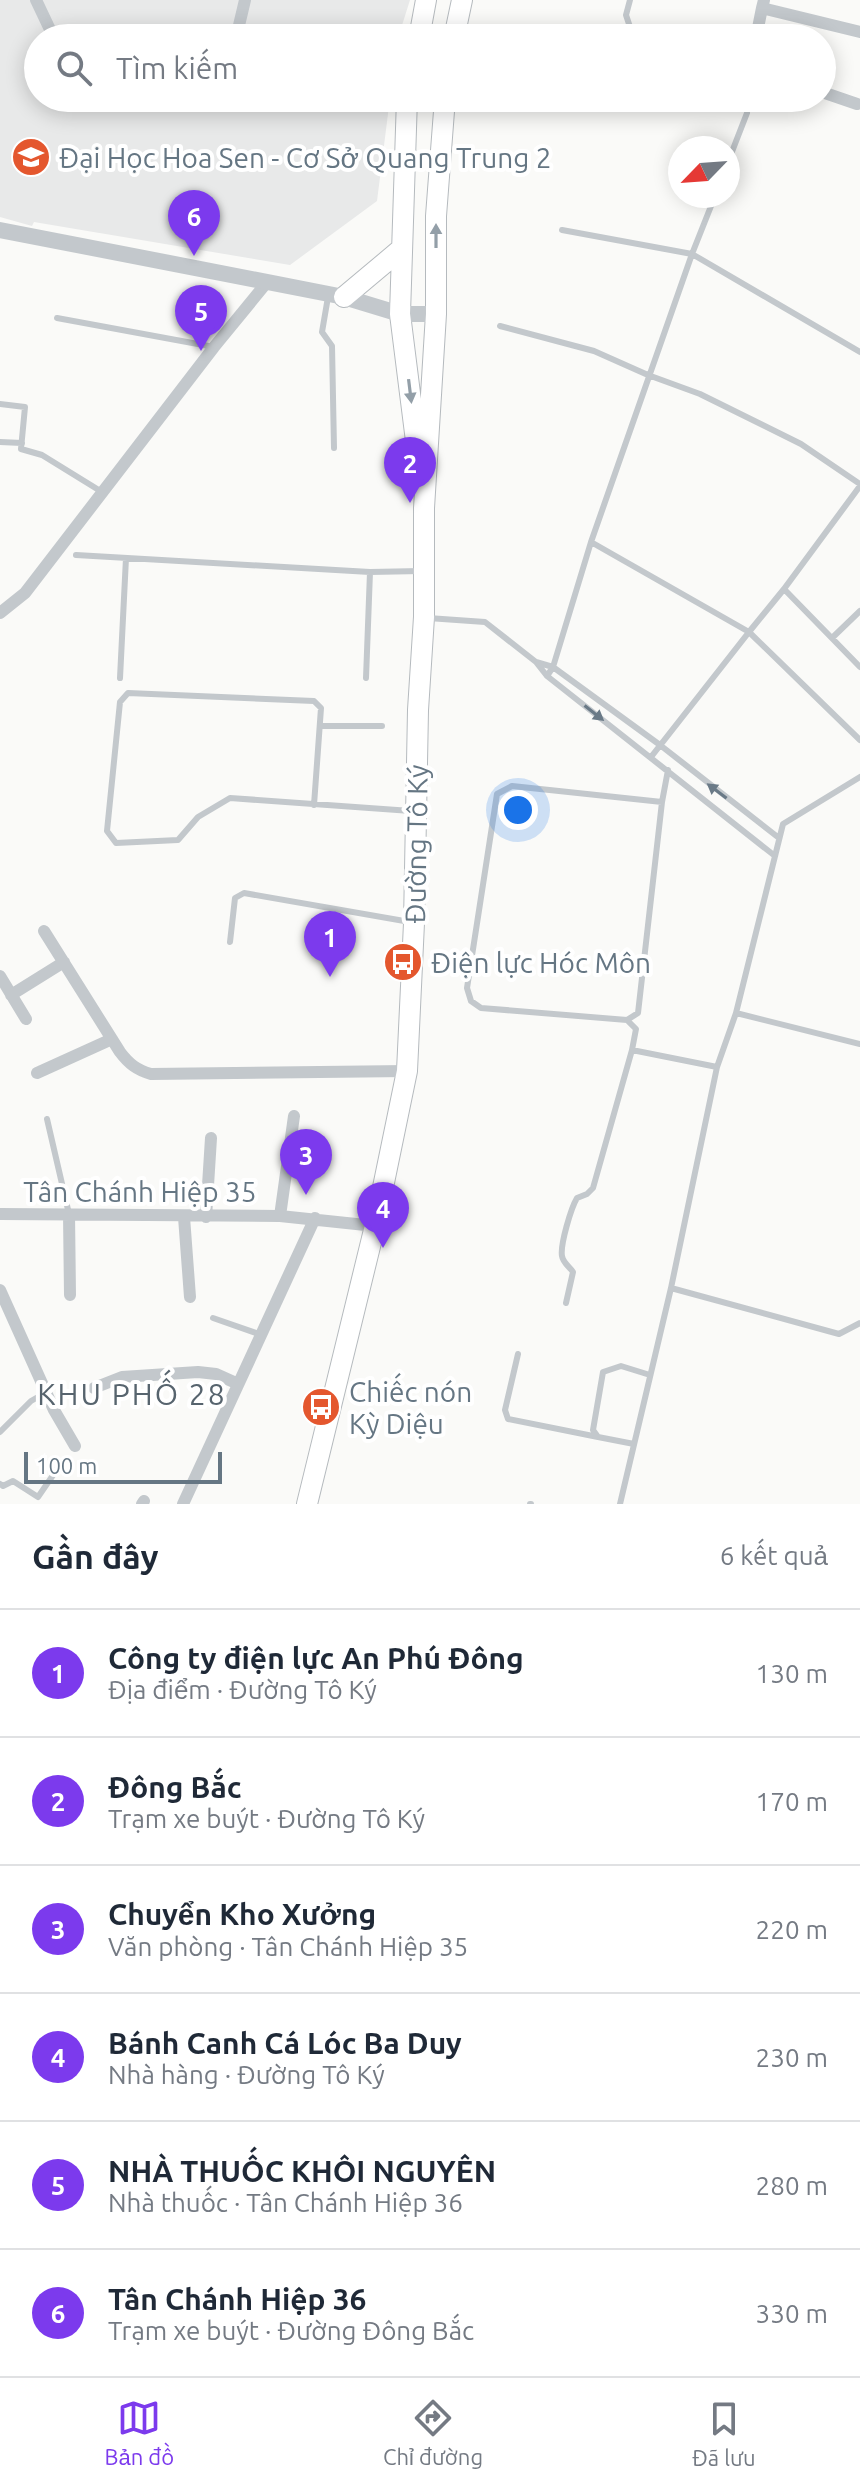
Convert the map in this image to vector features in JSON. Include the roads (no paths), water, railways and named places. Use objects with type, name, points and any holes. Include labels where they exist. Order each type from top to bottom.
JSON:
[{"type":"main road","points":[[422,24],[426,0]]},
{"type":"main road","points":[[457,24],[462,0]]},
{"type":"main road","name":"Đường Tô Ký","points":[[406,112],[400,314],[424,508]]},
{"type":"main road","name":"Đường Tô Ký","points":[[307,1504],[375,1226],[407,1071],[414,923],[418,710],[424,617],[424,508],[436,314],[436,216],[444,112]]},
{"type":"main road","points":[[336,295],[400,250]]},
{"type":"street","points":[[36,0],[47,24]]},
{"type":"street","points":[[239,24],[245,0]]},
{"type":"street","points":[[759,24],[763,4],[832,24]]},
{"type":"street","points":[[836,25],[860,32]]},
{"type":"street","points":[[836,97],[857,104]]},
{"type":"street","points":[[0,230],[336,295],[400,314],[436,314]]},
{"type":"street","points":[[0,613],[25,593],[268,281]]},
{"type":"street","points":[[44,931],[112,1039],[134,1068],[151,1074],[407,1071]]},
{"type":"street","points":[[11,995],[64,962]]},
{"type":"street","points":[[0,976],[26,1019]]},
{"type":"street","points":[[37,1073],[112,1039]]},
{"type":"street","points":[[280,1216],[294,1116]]},
{"type":"street","points":[[206,1217],[211,1138]]},
{"type":"street","name":"Tân Chánh Hiệp 35","points":[[0,1214],[280,1216],[375,1226]]},
{"type":"street","points":[[69,1214],[70,1295]]},
{"type":"street","points":[[184,1217],[190,1297]]},
{"type":"street","points":[[183,1504],[236,1383],[315,1218]]},
{"type":"street","points":[[0,1290],[75,1446]]},
{"type":"street","points":[[0,1329],[14,1321]]},
{"type":"street","points":[[94,1388],[115,1378],[198,1372],[216,1374],[236,1383]]},
{"type":"lane","points":[[629,24],[626,15],[630,0]]},
{"type":"lane","points":[[738,136],[747,113]]},
{"type":"lane","points":[[547,676],[553,667],[591,542],[648,375],[710,208]]},
{"type":"lane","points":[[562,230],[692,254],[860,352]]},
{"type":"lane","points":[[334,448],[332,346],[322,332],[336,295]]},
{"type":"lane","points":[[57,318],[214,347]]},
{"type":"lane","points":[[500,326],[594,351],[700,394],[801,444],[860,485],[784,589],[651,757]]},
{"type":"lane","points":[[0,404],[25,407],[21,449],[42,455],[102,493]]},
{"type":"lane","points":[[0,442],[22,443]]},
{"type":"lane","points":[[591,542],[749,632],[860,740]]},
{"type":"lane","points":[[76,555],[370,572],[424,571]]},
{"type":"lane","points":[[120,678],[126,558]]},
{"type":"lane","points":[[366,678],[370,572]]},
{"type":"lane","points":[[784,589],[860,667]]},
{"type":"lane","points":[[832,638],[860,611]]},
{"type":"lane","points":[[424,617],[485,622],[536,662],[547,676],[775,856]]},
{"type":"lane","points":[[536,662],[553,667],[779,838]]},
{"type":"lane","points":[[314,805],[321,708],[314,701],[128,693],[120,702],[107,831],[116,843],[178,840],[198,817],[230,798],[314,805],[417,811]]},
{"type":"lane","points":[[320,726],[382,726]]},
{"type":"lane","points":[[662,802],[512,786],[497,794],[467,988],[471,1001],[481,1008],[627,1020],[638,1013],[668,770]]},
{"type":"lane","points":[[620,1504],[671,1288],[717,1067],[736,1013],[783,824],[860,777]]},
{"type":"lane","points":[[230,942],[235,898],[244,893],[414,923]]},
{"type":"lane","points":[[736,1013],[860,1044]]},
{"type":"lane","points":[[566,1303],[573,1272],[562,1257],[572,1209],[577,1198],[593,1188],[632,1050],[636,1029],[627,1020]]},
{"type":"lane","points":[[632,1050],[717,1067]]},
{"type":"lane","points":[[47,1119],[69,1214]]},
{"type":"lane","points":[[671,1288],[839,1334],[860,1323]]},
{"type":"lane","points":[[213,1318],[259,1334]]},
{"type":"lane","points":[[518,1354],[505,1410],[508,1419],[634,1444]]},
{"type":"lane","points":[[598,1437],[593,1430],[603,1372],[621,1366],[650,1375]]},
{"type":"lane","points":[[0,1432],[31,1401],[47,1393]]},
{"type":"lane","points":[[0,1484],[3,1486],[13,1481],[38,1497],[60,1465]]},
{"type":"place","name":"Đại Học Hoa Sen - Cơ Sở Quang Trung 2","points":[[31,157]]},
{"type":"place","name":"Tân Chánh Hiệp 36","points":[[194,256]]},
{"type":"place","name":"NHÀ THUỐC KHÔI NGUYÊN","points":[[201,351]]},
{"type":"place","name":"Đông Bắc","points":[[410,503]]},
{"type":"place","name":"Điện lực Hóc Môn","points":[[403,962]]},
{"type":"place","name":"Công ty điện lực An Phú Đông","points":[[330,977]]},
{"type":"place","name":"Chuyển Kho Xưởng","points":[[306,1195]]},
{"type":"place","name":"Bánh Canh Cá Lóc Ba Duy","points":[[383,1248]]},
{"type":"place","name":"Chiếc nón Kỳ Diệu","points":[[321,1407]]},
{"type":"district","name":"KHU PHỐ 28","points":[[132,1394]]}]
